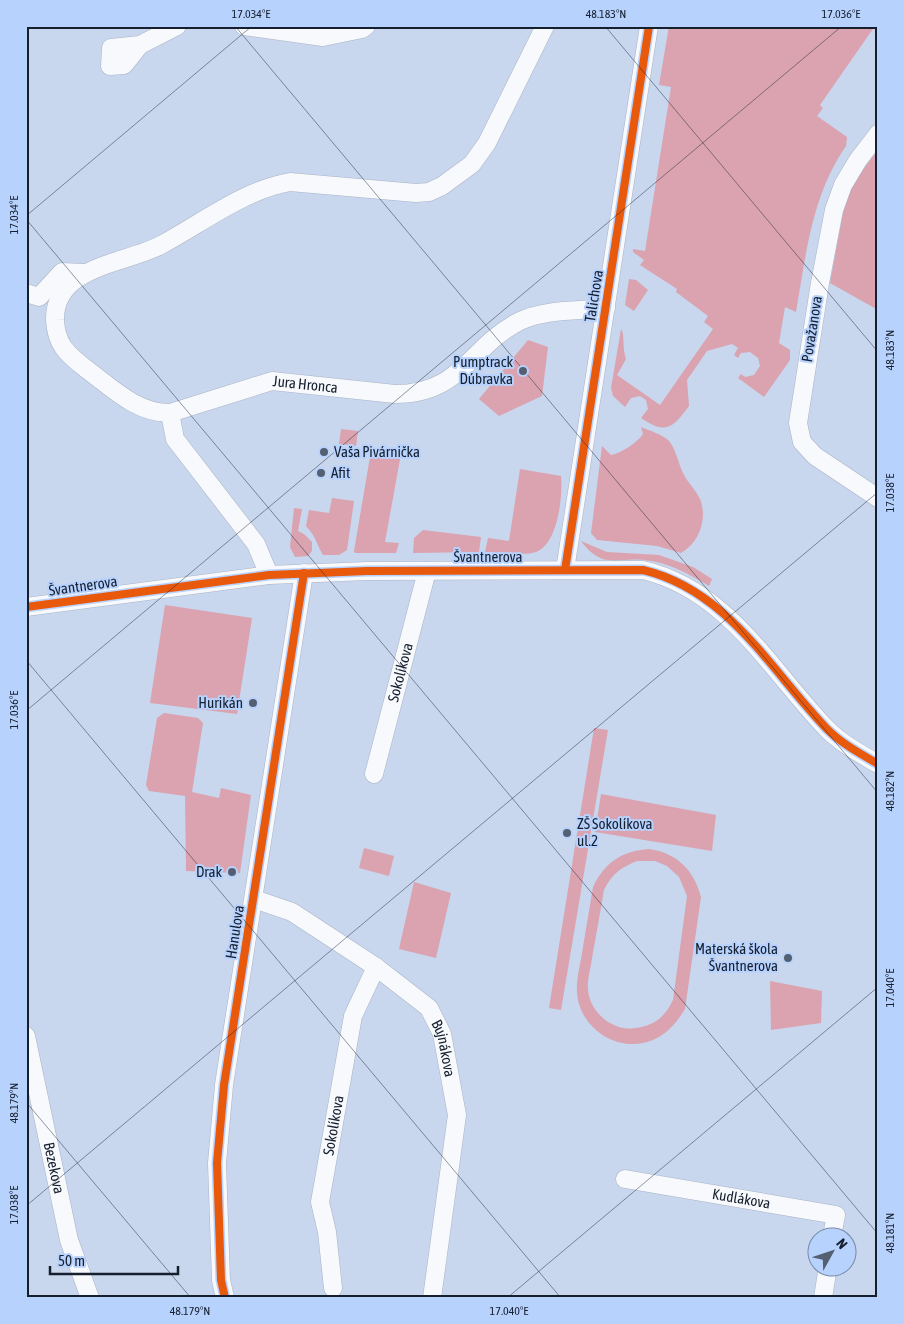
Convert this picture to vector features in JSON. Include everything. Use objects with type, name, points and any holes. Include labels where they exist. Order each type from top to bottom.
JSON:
[{"type":"street","points":[[140,45],[177,26]]},
{"type":"street","points":[[244,26],[323,37],[362,29],[366,26]]},
{"type":"street","points":[[26,293],[39,297],[62,272],[77,278],[146,253],[225,208],[281,183],[290,182],[416,194],[429,192],[442,186],[472,164],[487,143],[545,26]]},
{"type":"street","name":"Talichova","points":[[565,570],[649,26]]},
{"type":"street","name":"Považanova","points":[[878,134],[858,160],[843,185],[834,210],[820,283],[798,424],[802,442],[814,456],[878,498]]},
{"type":"street","name":"Jura Hronca","points":[[77,278],[58,301],[55,317],[56,335],[65,352],[140,407],[154,413],[170,413],[272,381],[395,394],[414,394],[453,378],[506,329],[522,320],[539,315],[606,308]]},
{"type":"street","points":[[170,413],[175,439],[256,544],[269,575]]},
{"type":"street","name":"Švantnerova","points":[[26,607],[269,575],[427,571],[643,570],[665,576],[700,593],[724,612],[828,730],[878,764]]},
{"type":"street","name":"Sokolíkova","points":[[374,774],[427,571]]},
{"type":"street","name":"Hanulova","points":[[225,1298],[221,1280],[217,1163],[224,1085],[304,573]]},
{"type":"street","name":"Bujnákova","points":[[254,899],[292,912],[376,967],[429,1008],[442,1034],[457,1115],[432,1298]]},
{"type":"street","name":"Sokolíkova","points":[[333,1288],[327,1232],[320,1202],[353,1016],[376,967]]},
{"type":"street","name":"Bezekova","points":[[26,1036],[69,1240],[90,1298]]},
{"type":"street","name":"Kudlákova","points":[[625,1179],[836,1215],[834,1226]]},
{"type":"street","points":[[823,1298],[826,1276]]},
{"type":"shaded area","points":[[669,26],[875,26],[820,105],[823,108],[817,116],[847,137],[846,146],[834,165],[818,205],[807,247],[796,312],[785,307],[779,343],[790,350],[790,360],[764,397],[738,378],[741,374],[745,377],[754,375],[760,366],[758,358],[750,352],[741,353],[738,358],[734,355],[738,348],[732,344],[707,351],[687,380],[689,406],[678,420],[668,427],[663,427],[641,418],[648,409],[646,400],[640,396],[631,398],[625,407],[613,396],[611,388],[621,329],[626,359],[617,375],[660,405],[713,329],[704,322],[708,316],[676,292],[677,289],[640,265],[644,260],[633,252],[633,249],[645,251],[671,87],[659,85]]},
{"type":"shaded area","points":[[878,150],[878,310],[830,283],[847,190]]},
{"type":"shaded area","points":[[629,279],[636,280],[648,290],[634,311],[625,305]]},
{"type":"shaded area","name":"Pumptrack Dúbravka","points":[[528,340],[548,347],[542,396],[499,416],[479,399]]},
{"type":"shaded area","points":[[641,427],[669,441],[681,469],[700,499],[703,514],[700,530],[693,543],[681,553],[657,546],[597,540],[591,533],[602,446],[611,455],[619,452],[633,444],[643,434]]},
{"type":"shaded area","points":[[341,429],[358,431],[356,446],[339,444]]},
{"type":"shaded area","points":[[381,451],[401,454],[385,542],[399,543],[396,553],[355,553],[370,457]]},
{"type":"shaded area","points":[[520,469],[561,476],[560,507],[554,530],[549,540],[536,552],[518,554],[485,552],[488,538],[509,541]]},
{"type":"shaded area","points":[[332,498],[354,501],[347,550],[339,555],[323,555],[306,526],[309,510],[329,513]]},
{"type":"shaded area","points":[[294,508],[302,509],[298,531],[312,542],[312,551],[308,556],[295,557],[290,547]]},
{"type":"shaded area","points":[[423,530],[481,537],[479,552],[413,553],[414,538]]},
{"type":"shaded area","points":[[581,541],[607,552],[659,555],[693,567],[712,579],[709,586],[686,573],[661,563],[644,560],[603,559],[596,556]]},
{"type":"shaded area","points":[[165,605],[252,618],[237,714],[150,703]]},
{"type":"shaded area","points":[[164,713],[198,718],[203,723],[192,792],[219,798],[221,788],[251,795],[240,873],[186,871],[185,796],[149,791],[146,785],[157,718]]},
{"type":"shaded area","points":[[594,728],[608,730],[561,1010],[549,1008]]},
{"type":"shaded area","points":[[601,794],[716,815],[712,851],[595,832]]},
{"type":"shaded area","points":[[364,848],[394,856],[389,876],[359,868]]},
{"type":"shaded area","points":[[639,850],[659,851],[668,854],[683,864],[694,879],[701,897],[685,1009],[664,1034],[650,1041],[634,1044],[613,1040],[595,1029],[583,1013],[577,989],[593,887],[603,871],[615,859]],"holes":[[[637,861],[655,861],[667,866],[679,877],[687,896],[673,1000],[662,1016],[653,1023],[635,1028],[619,1027],[604,1019],[598,1013],[589,997],[588,989],[604,890],[613,876],[626,866]]]},
{"type":"shaded area","points":[[414,882],[451,893],[436,958],[399,949]]},
{"type":"shaded area","points":[[770,981],[822,991],[821,1023],[771,1030]]},
{"type":"cycle path","points":[[565,570],[649,26]]},
{"type":"cycle path","points":[[26,607],[269,575],[367,571],[643,570],[673,580],[700,595],[724,614],[767,658],[827,729],[845,744],[878,764]]},
{"type":"cycle path","points":[[225,1298],[221,1280],[217,1163],[224,1085],[304,573]]},
{"type":"place","name":"Pumptrack Dúbravka","points":[[523,371]]},
{"type":"place","name":"Vaša Pivárnička","points":[[324,452]]},
{"type":"place","name":"Afit","points":[[321,473]]},
{"type":"place","name":"Hurikán","points":[[253,703]]},
{"type":"place","name":"ZŠ Sokolíkova ul.2","points":[[567,833]]},
{"type":"place","name":"Drak","points":[[232,872]]},
{"type":"place","name":"Materská škola Švantnerova","points":[[788,958]]}]
